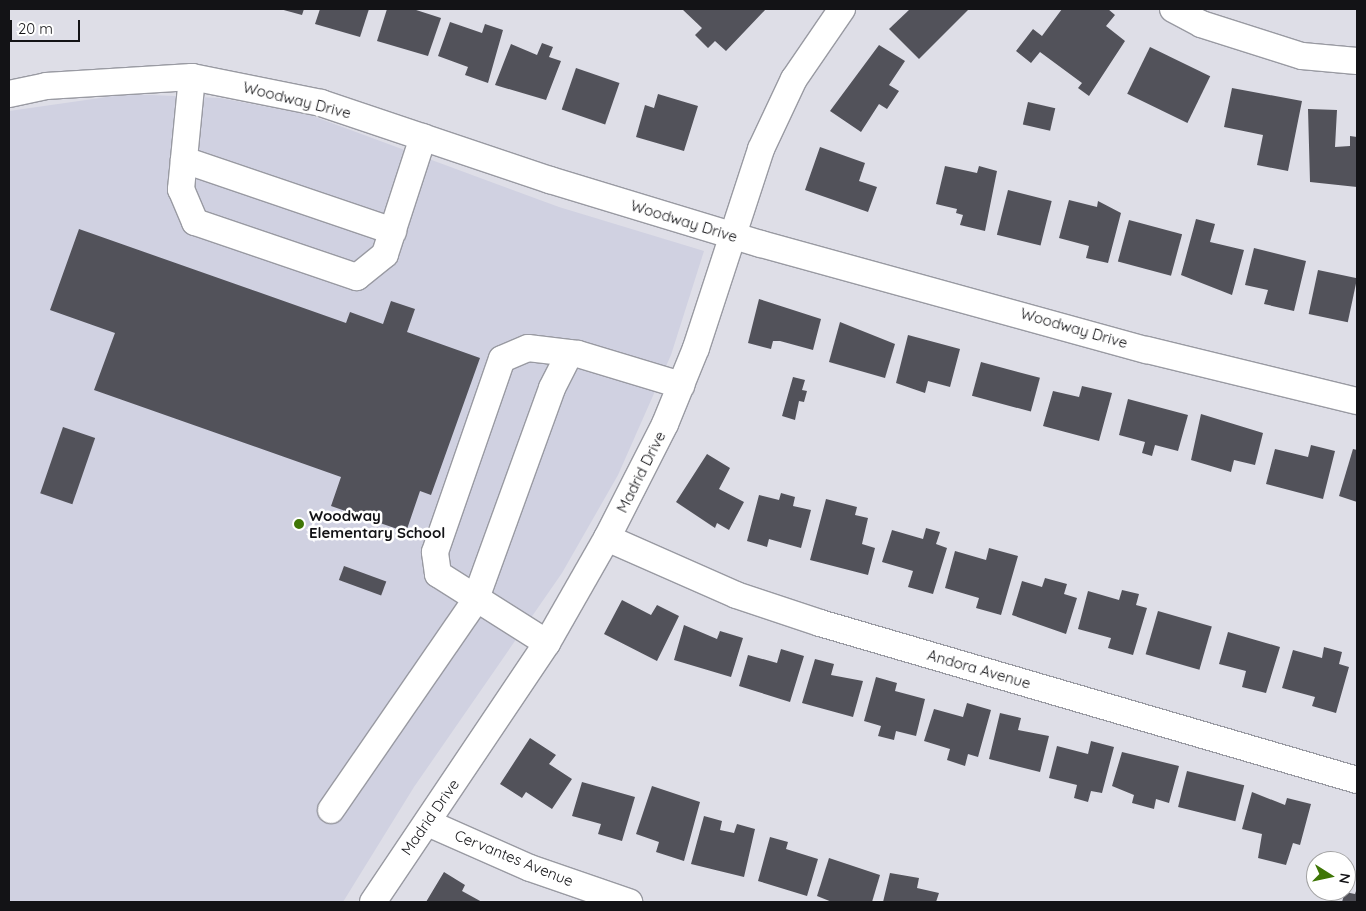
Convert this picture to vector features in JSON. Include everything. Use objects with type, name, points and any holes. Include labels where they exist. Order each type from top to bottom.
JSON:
[{"type":"street","points":[[1173,9],[1206,16],[1302,56],[1357,61]]},
{"type":"street","name":"Madrid Drive","points":[[373,902],[547,643],[607,538],[681,384],[761,149],[794,79],[835,12]]},
{"type":"street","points":[[192,77],[181,189],[195,222],[357,277],[385,254],[423,138]]},
{"type":"street","name":"Woodway Drive","points":[[9,94],[46,86],[192,77],[321,103],[423,138],[732,236],[1147,350],[1357,402]]},
{"type":"street","points":[[184,160],[392,231]]},
{"type":"street","points":[[547,643],[475,601],[438,574],[435,552],[502,359],[528,348],[570,353],[681,384]]},
{"type":"street","points":[[331,810],[475,601],[552,388],[570,353]]},
{"type":"street","name":"Andora Avenue","points":[[607,538],[736,595],[820,623],[1357,780]]},
{"type":"street","name":"Cervantes Avenue","points":[[428,822],[530,868],[629,902]]},
{"type":"shaded area","name":"Woodway Elementary School","points":[[128,94],[220,98],[310,115],[559,207],[704,251],[671,355],[618,475],[562,573],[414,787],[343,902],[9,902],[9,111]]},
{"type":"building","points":[[280,9],[304,9],[302,15]]},
{"type":"building","points":[[320,9],[369,9],[360,37],[315,24]]},
{"type":"building","points":[[387,9],[413,9],[441,18],[428,56],[377,41]]},
{"type":"building","points":[[682,9],[766,9],[726,51],[715,41],[708,48],[695,35],[702,28]]},
{"type":"building","points":[[910,9],[969,9],[919,59],[889,29]]},
{"type":"building","points":[[1062,9],[1108,9],[1115,15],[1106,26],[1125,41],[1089,96],[1078,88],[1082,83],[1040,52],[1031,63],[1016,51],[1033,29],[1042,36]]},
{"type":"building","points":[[450,22],[482,33],[485,24],[503,30],[488,83],[465,75],[468,67],[438,56]]},
{"type":"building","points":[[542,43],[553,47],[549,57],[561,61],[546,100],[495,85],[511,44],[537,55]]},
{"type":"building","points":[[879,45],[905,61],[889,85],[899,91],[887,109],[879,104],[861,132],[830,111]]},
{"type":"building","points":[[1150,47],[1210,76],[1187,123],[1127,94]]},
{"type":"building","points":[[576,68],[619,83],[605,125],[562,110]]},
{"type":"building","points":[[1232,88],[1302,101],[1288,171],[1257,165],[1263,135],[1224,127]]},
{"type":"building","points":[[658,94],[698,106],[684,151],[636,137],[645,105],[654,108]]},
{"type":"building","points":[[1028,102],[1055,108],[1050,131],[1023,124]]},
{"type":"building","points":[[1308,109],[1337,110],[1335,147],[1350,146],[1350,136],[1357,137],[1357,187],[1310,182]]},
{"type":"building","points":[[820,147],[865,163],[859,181],[877,187],[868,212],[805,190]]},
{"type":"building","points":[[945,166],[977,173],[979,166],[997,171],[985,231],[960,225],[963,215],[956,213],[957,209],[936,204]]},
{"type":"building","points":[[1008,190],[1052,201],[1041,246],[997,235]]},
{"type":"building","points":[[1069,200],[1097,207],[1098,201],[1121,213],[1108,263],[1086,258],[1089,246],[1059,238]]},
{"type":"building","points":[[1196,219],[1215,224],[1210,242],[1244,250],[1232,295],[1181,275]]},
{"type":"building","points":[[1129,220],[1182,234],[1171,276],[1118,262]]},
{"type":"building","points":[[79,229],[346,323],[350,312],[383,324],[391,301],[415,309],[407,332],[480,358],[431,495],[420,491],[406,532],[331,506],[341,477],[94,390],[115,333],[50,310]]},
{"type":"building","points":[[1254,248],[1306,261],[1294,311],[1264,304],[1268,290],[1245,285]]},
{"type":"building","points":[[1318,270],[1357,278],[1348,322],[1309,314]]},
{"type":"building","points":[[759,299],[821,319],[813,350],[780,341],[773,341],[771,349],[748,343]]},
{"type":"building","points":[[840,322],[895,344],[885,378],[829,362]]},
{"type":"building","points":[[908,335],[960,349],[950,387],[928,381],[925,393],[896,383]]},
{"type":"building","points":[[981,362],[1040,378],[1031,412],[972,396]]},
{"type":"building","points":[[793,377],[805,380],[802,390],[807,391],[804,402],[799,401],[795,420],[782,416]]},
{"type":"building","points":[[1082,386],[1112,393],[1099,441],[1043,426],[1053,391],[1079,397]]},
{"type":"building","points":[[1128,399],[1188,415],[1178,451],[1155,445],[1152,456],[1142,453],[1145,442],[1119,435]]},
{"type":"building","points":[[1201,414],[1263,433],[1255,465],[1234,460],[1231,472],[1191,460]]},
{"type":"building","points":[[63,427],[95,438],[72,504],[40,493]]},
{"type":"building","points":[[1311,445],[1335,451],[1323,499],[1266,484],[1275,449],[1308,457]]},
{"type":"building","points":[[1353,449],[1357,450],[1357,502],[1339,496]]},
{"type":"building","points":[[707,454],[730,468],[719,489],[744,502],[729,530],[717,523],[715,528],[676,502]]},
{"type":"building","points":[[781,493],[795,497],[793,506],[811,510],[801,548],[769,539],[767,547],[747,541],[759,495],[779,500]]},
{"type":"building","points":[[826,499],[857,507],[855,515],[868,518],[862,544],[875,548],[868,575],[810,560]]},
{"type":"building","points":[[926,528],[940,532],[936,544],[947,548],[933,594],[908,587],[913,571],[882,562],[892,530],[923,539]]},
{"type":"building","points":[[989,548],[1018,556],[1001,615],[976,608],[979,598],[945,588],[955,551],[986,560]]},
{"type":"building","points":[[344,566],[386,581],[381,595],[339,580]]},
{"type":"building","points":[[1045,578],[1067,584],[1064,594],[1077,598],[1066,634],[1012,615],[1022,581],[1042,587]]},
{"type":"building","points":[[1122,590],[1139,594],[1136,605],[1147,608],[1133,655],[1108,648],[1111,638],[1078,629],[1088,591],[1119,600]]},
{"type":"building","points":[[622,600],[651,615],[657,605],[679,616],[657,661],[604,634]]},
{"type":"building","points":[[1158,611],[1212,626],[1199,670],[1146,654]]},
{"type":"building","points":[[684,625],[717,639],[720,631],[743,638],[731,677],[674,660]]},
{"type":"building","points":[[1228,632],[1280,647],[1266,693],[1242,687],[1246,671],[1219,664]]},
{"type":"building","points":[[1324,647],[1342,652],[1339,664],[1349,667],[1336,713],[1312,706],[1315,697],[1282,688],[1293,650],[1322,658]]},
{"type":"building","points":[[781,649],[804,656],[790,702],[739,686],[748,655],[777,663]]},
{"type":"building","points":[[815,659],[834,664],[831,675],[863,681],[853,717],[802,703]]},
{"type":"building","points":[[876,677],[897,683],[895,691],[925,699],[916,736],[896,731],[894,740],[878,736],[881,726],[864,721]]},
{"type":"building","points":[[967,703],[991,710],[978,757],[968,754],[965,766],[947,760],[950,749],[924,741],[934,709],[963,717]]},
{"type":"building","points":[[1000,713],[1021,718],[1018,730],[1049,736],[1040,772],[989,759]]},
{"type":"building","points":[[530,738],[556,755],[549,764],[572,779],[552,809],[526,792],[522,798],[500,784]]},
{"type":"building","points":[[1091,741],[1114,747],[1102,793],[1091,791],[1088,802],[1074,798],[1077,785],[1049,778],[1057,746],[1088,754]]},
{"type":"building","points":[[1122,752],[1179,766],[1169,803],[1156,799],[1154,809],[1132,803],[1134,795],[1112,786]]},
{"type":"building","points":[[1187,771],[1244,785],[1235,821],[1178,807]]},
{"type":"building","points":[[582,782],[635,797],[622,841],[598,834],[601,824],[572,816]]},
{"type":"building","points":[[652,786],[700,802],[684,861],[656,852],[659,842],[636,834]]},
{"type":"building","points":[[1252,792],[1285,805],[1287,798],[1311,804],[1300,845],[1293,843],[1286,865],[1258,858],[1262,834],[1242,829]]},
{"type":"building","points":[[704,816],[722,821],[720,830],[734,833],[737,824],[755,829],[744,877],[691,864]]},
{"type":"building","points":[[770,837],[788,842],[786,849],[818,859],[807,896],[758,881]]},
{"type":"building","points":[[829,858],[880,875],[872,902],[832,902],[817,896]]},
{"type":"building","points":[[444,872],[465,885],[462,891],[482,902],[426,902]]},
{"type":"building","points":[[890,873],[919,878],[917,888],[939,893],[936,902],[883,902]]},
{"type":"building","points":[[1357,888],[1357,902],[1342,902],[1356,901]]},
{"type":"place","name":"Woodway Elementary School","points":[[299,524]]}]
